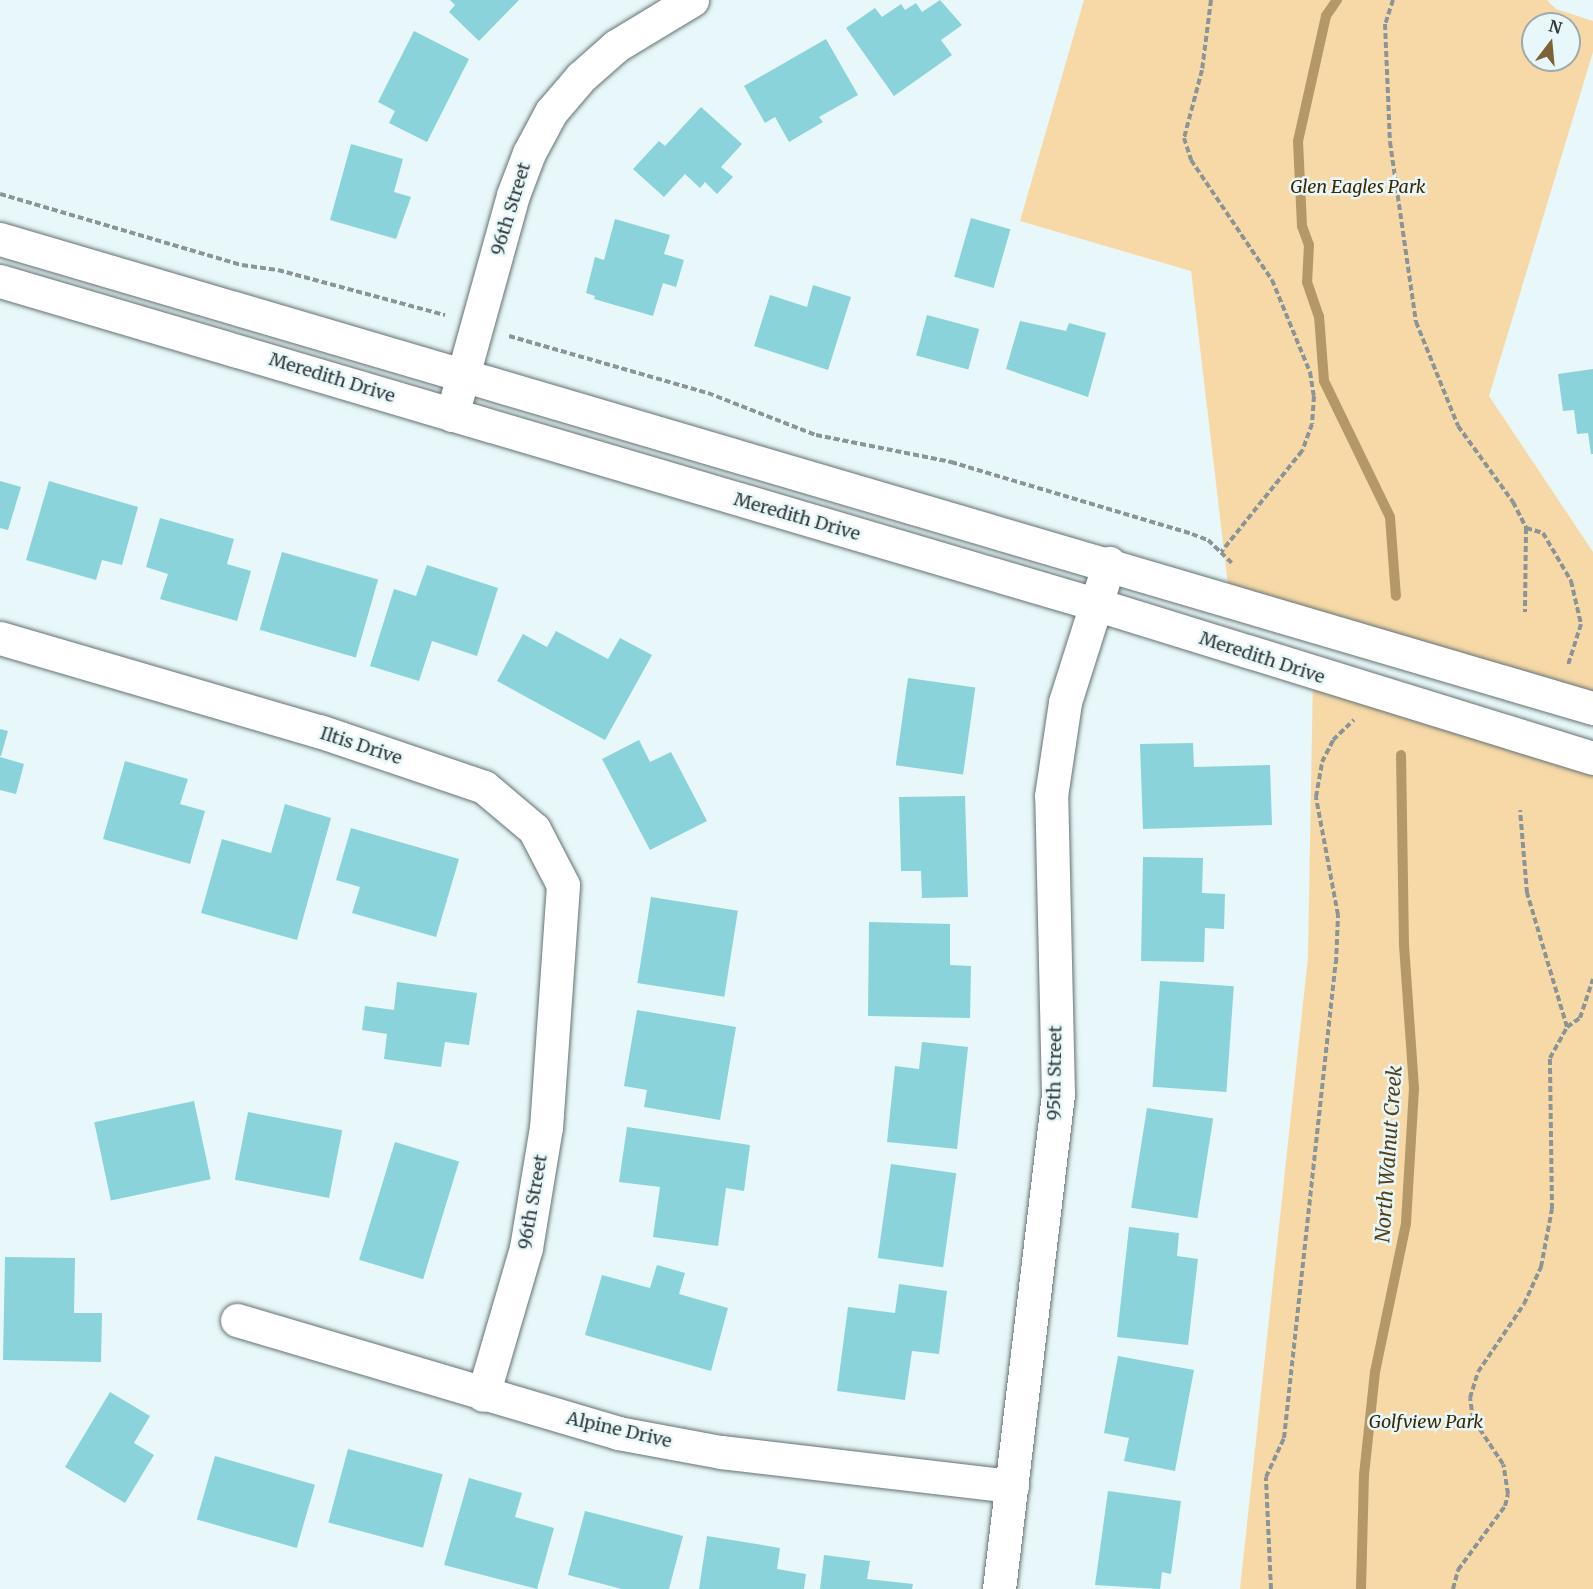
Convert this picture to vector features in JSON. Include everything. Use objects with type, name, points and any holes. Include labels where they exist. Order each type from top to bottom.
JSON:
[{"type":"street","name":"96th Street","points":[[452,415],[513,195],[529,153],[551,112],[581,77],[616,46],[692,0]]},
{"type":"street","points":[[0,239],[463,376],[1109,562],[1230,602],[1593,708]]},
{"type":"street","name":"Meredith Drive","points":[[0,281],[1098,605],[1593,758]]},
{"type":"street","name":"95th Street","points":[[999,1589],[1058,1094],[1051,796],[1065,702],[1098,605],[1109,562]]},
{"type":"street","name":"Iltis Drive","points":[[0,638],[319,731],[484,787],[534,829],[563,885],[554,1004]]},
{"type":"street","name":"96th Street","points":[[483,1395],[526,1248],[546,1127],[554,1004]]},
{"type":"street","name":"Alpine Drive","points":[[237,1320],[483,1395],[618,1433],[722,1452],[1012,1486]]},
{"type":"path","points":[[0,194],[242,265],[278,270],[439,312],[478,327],[708,393],[816,435],[951,462],[1192,534],[1208,540],[1221,552],[1302,451],[1312,424],[1314,396],[1310,372],[1272,280],[1246,236],[1191,160],[1184,138],[1202,70],[1212,0]]},
{"type":"path","points":[[1393,0],[1385,24],[1390,142],[1416,322],[1458,426],[1513,502],[1526,528],[1525,612]]},
{"type":"path","points":[[1526,528],[1543,533],[1571,581],[1581,624],[1567,668]]},
{"type":"path","points":[[1271,1589],[1266,1477],[1284,1438],[1336,963],[1338,915],[1316,797],[1322,762],[1333,740],[1355,719]]},
{"type":"path","points":[[1520,810],[1527,893],[1567,1027]]},
{"type":"path","points":[[1454,1589],[1458,1570],[1505,1506],[1508,1494],[1503,1464],[1473,1419],[1470,1398],[1478,1372],[1524,1304],[1541,1267],[1552,1209],[1550,1058],[1567,1027],[1580,1018],[1593,979]]},
{"type":"green space","name":"Glen Eagles Park","points":[[1084,0],[1547,0],[1556,9],[1565,12],[1521,12],[1521,72],[1581,72],[1581,17],[1593,21],[1593,52],[1489,396],[1593,552],[1593,708],[1230,602],[1191,271],[1020,221]]},
{"type":"green space","name":"Golfview Park","points":[[1313,674],[1593,758],[1593,1589],[1240,1589],[1308,957]]},
{"type":"building","points":[[450,0],[519,0],[479,41],[449,12],[455,5]]},
{"type":"building","points":[[940,0],[962,25],[941,40],[952,55],[894,96],[846,28],[875,8],[882,17],[901,4],[905,10],[916,3],[922,12]]},
{"type":"building","points":[[414,31],[469,59],[427,142],[389,123],[395,111],[378,102]]},
{"type":"building","points":[[826,39],[858,95],[819,117],[823,122],[789,142],[775,117],[765,123],[744,86]]},
{"type":"building","points":[[701,107],[742,144],[721,167],[733,177],[717,194],[705,182],[700,188],[685,174],[664,197],[633,169],[659,141],[665,146]]},
{"type":"building","points":[[351,144],[403,159],[394,192],[411,197],[396,239],[330,220]]},
{"type":"building","points":[[971,218],[1010,229],[994,288],[954,277]]},
{"type":"building","points":[[615,219],[670,235],[664,254],[684,260],[676,287],[663,283],[653,316],[594,299],[595,296],[586,293],[595,257],[604,260]]},
{"type":"building","points":[[813,285],[851,297],[828,370],[754,346],[770,295],[807,307]]},
{"type":"building","points":[[927,315],[979,329],[968,370],[916,356]]},
{"type":"building","points":[[1020,321],[1066,331],[1069,323],[1106,333],[1088,397],[1006,369]]},
{"type":"building","points":[[1593,369],[1593,454],[1591,454],[1588,433],[1577,434],[1574,410],[1563,411],[1558,374]]},
{"type":"building","points":[[0,481],[21,487],[8,530],[0,528]]},
{"type":"building","points":[[49,481],[138,507],[122,565],[102,560],[96,580],[26,560]]},
{"type":"building","points":[[160,518],[234,539],[227,564],[251,571],[237,621],[160,599],[168,574],[146,567]]},
{"type":"building","points":[[282,552],[378,580],[356,657],[260,630]]},
{"type":"building","points":[[427,565],[498,588],[477,656],[432,641],[419,681],[370,666],[394,589],[416,596]]},
{"type":"building","points":[[556,631],[608,659],[620,638],[652,655],[605,740],[497,681],[523,634],[547,647]]},
{"type":"building","points":[[908,678],[975,687],[963,775],[896,765]]},
{"type":"building","points":[[0,729],[8,731],[1,756],[0,756]]},
{"type":"building","points":[[639,740],[650,762],[671,752],[707,821],[650,850],[602,759]]},
{"type":"building","points":[[1193,743],[1194,767],[1270,765],[1272,825],[1143,829],[1140,744]]},
{"type":"building","points":[[0,757],[24,764],[16,794],[0,790]]},
{"type":"building","points":[[125,761],[188,779],[180,804],[205,811],[190,864],[103,839]]},
{"type":"building","points":[[965,796],[968,897],[922,898],[921,871],[901,871],[899,797]]},
{"type":"building","points":[[285,804],[331,818],[297,940],[201,913],[222,839],[271,853]]},
{"type":"building","points":[[351,828],[459,859],[436,937],[352,913],[360,887],[336,880]]},
{"type":"building","points":[[1143,857],[1203,858],[1202,893],[1225,894],[1224,929],[1205,928],[1204,962],[1141,961]]},
{"type":"building","points":[[651,897],[738,911],[724,997],[637,983]]},
{"type":"building","points":[[869,922],[950,924],[950,965],[971,966],[970,1018],[868,1016]]},
{"type":"building","points":[[1160,981],[1234,986],[1226,1092],[1153,1087]]},
{"type":"building","points":[[397,982],[477,993],[469,1045],[445,1042],[441,1067],[384,1059],[387,1034],[362,1030],[365,1006],[394,1010]]},
{"type":"building","points":[[637,1010],[736,1027],[720,1120],[644,1107],[647,1090],[624,1086]]},
{"type":"building","points":[[922,1042],[968,1047],[957,1149],[887,1142],[895,1066],[919,1069]]},
{"type":"building","points":[[194,1101],[211,1179],[111,1200],[94,1122]]},
{"type":"building","points":[[1147,1108],[1213,1118],[1197,1218],[1131,1208]]},
{"type":"building","points":[[248,1112],[342,1130],[329,1198],[235,1180]]},
{"type":"building","points":[[627,1127],[750,1145],[744,1191],[726,1188],[718,1246],[653,1237],[660,1187],[619,1182]]},
{"type":"building","points":[[395,1142],[459,1162],[423,1279],[359,1260]]},
{"type":"building","points":[[891,1164],[956,1173],[943,1267],[878,1258]]},
{"type":"building","points":[[1129,1227],[1179,1233],[1177,1256],[1198,1259],[1188,1345],[1117,1337]]},
{"type":"building","points":[[5,1257],[75,1258],[74,1313],[102,1313],[101,1362],[3,1360]]},
{"type":"building","points":[[657,1265],[685,1273],[679,1294],[728,1308],[711,1371],[585,1335],[602,1275],[650,1288]]},
{"type":"building","points":[[899,1284],[947,1291],[939,1354],[912,1351],[905,1400],[837,1391],[848,1307],[895,1313]]},
{"type":"building","points":[[1118,1356],[1194,1370],[1175,1471],[1124,1461],[1129,1438],[1104,1433]]},
{"type":"building","points":[[110,1392],[150,1416],[134,1443],[154,1455],[125,1503],[65,1467]]},
{"type":"building","points":[[348,1449],[443,1474],[423,1548],[328,1522]]},
{"type":"building","points":[[215,1456],[315,1485],[297,1548],[197,1519]]},
{"type":"building","points":[[469,1478],[522,1493],[515,1517],[554,1528],[537,1589],[444,1565]]},
{"type":"building","points":[[1108,1491],[1181,1501],[1171,1574],[1162,1572],[1160,1589],[1095,1585]]},
{"type":"building","points":[[585,1511],[683,1536],[669,1589],[622,1589],[568,1575]]},
{"type":"building","points":[[707,1536],[780,1548],[777,1569],[806,1574],[804,1589],[699,1589]]},
{"type":"building","points":[[824,1555],[870,1561],[867,1579],[913,1584],[912,1589],[820,1589]]},
{"type":"waterway","name":"North Walnut Creek","points":[[1337,0],[1326,16],[1298,141],[1302,226],[1309,245],[1307,282],[1319,316],[1324,381],[1390,517],[1396,596]]},
{"type":"waterway","name":"North Walnut Creek","points":[[1361,1589],[1364,1475],[1375,1372],[1406,1223],[1414,1088],[1404,945],[1401,755]]}]
